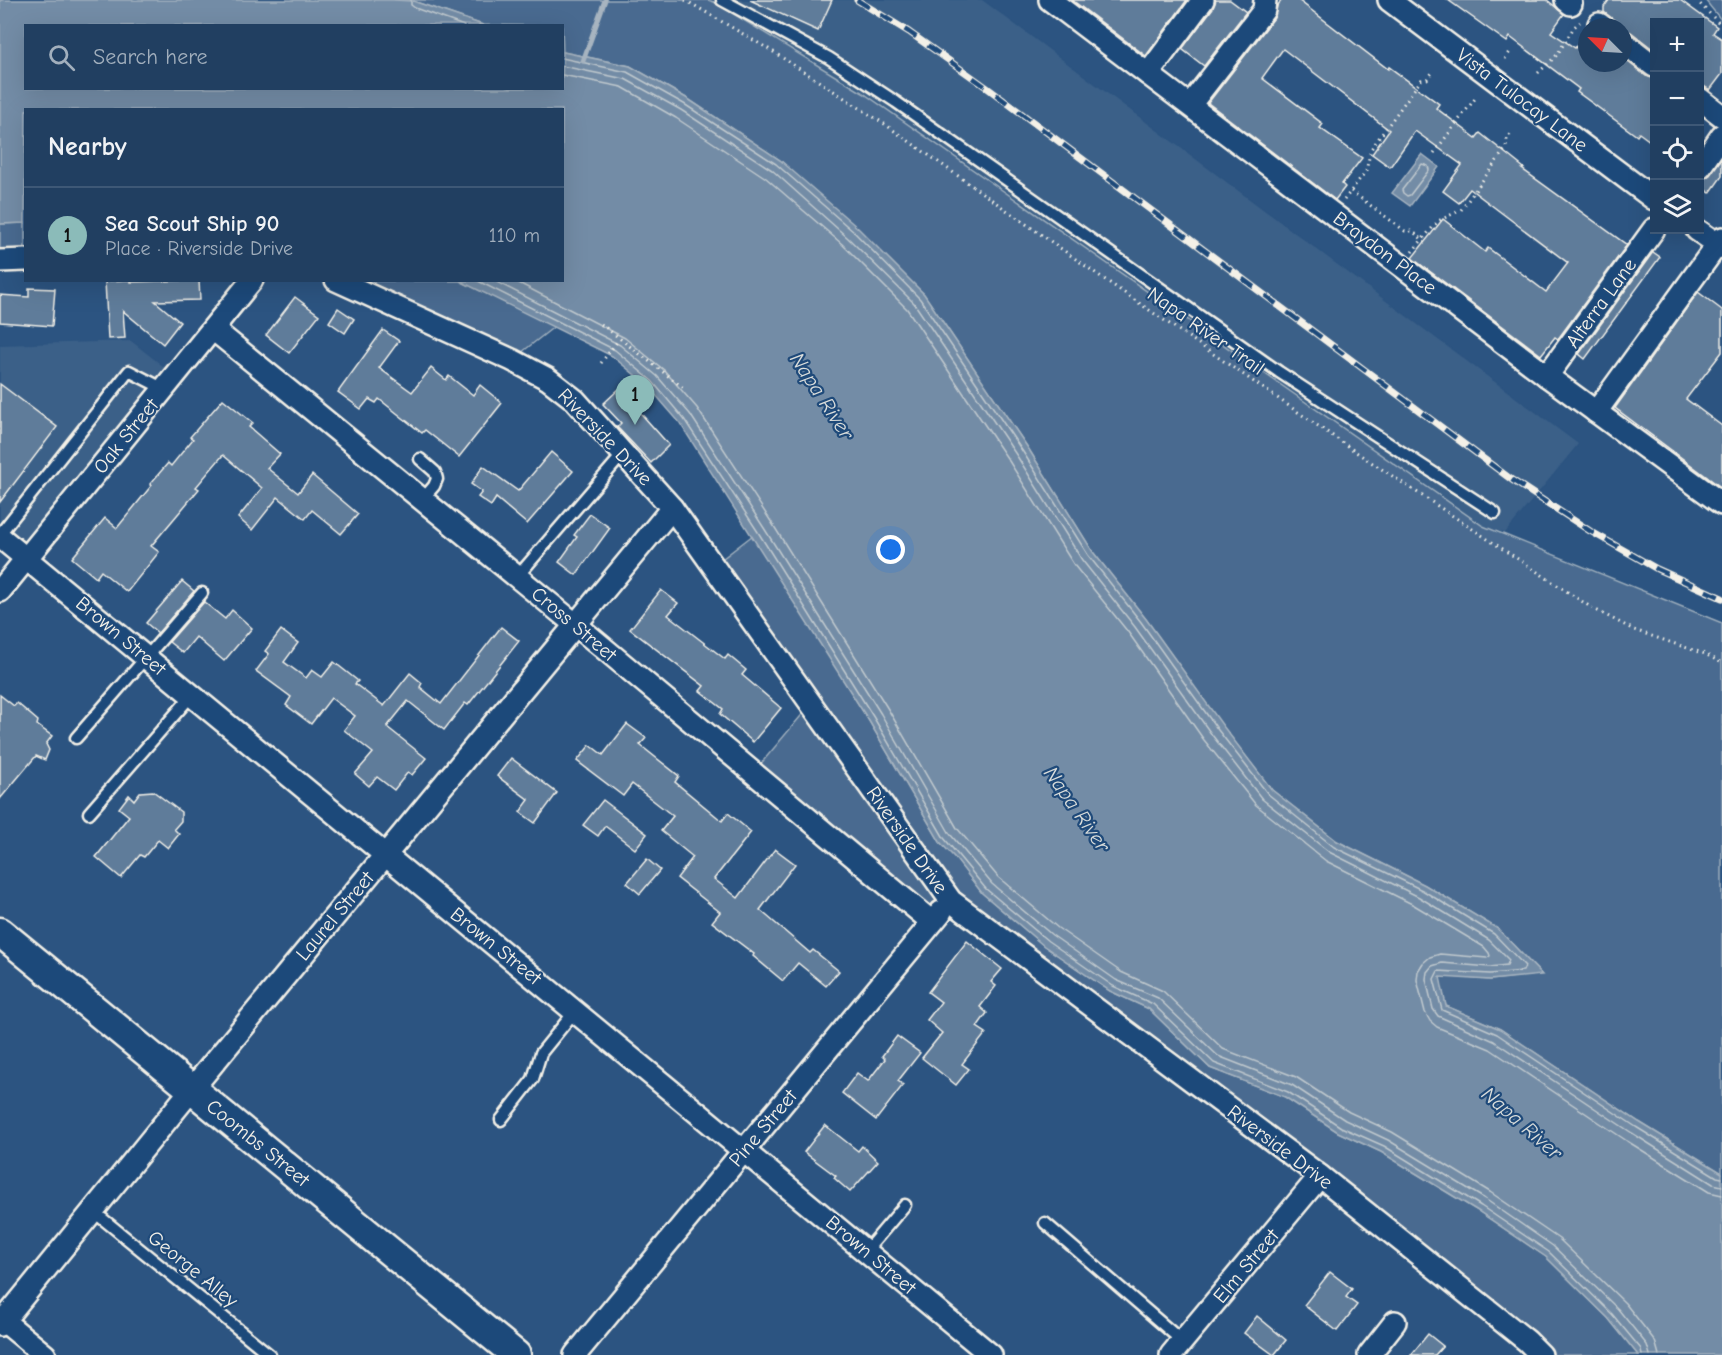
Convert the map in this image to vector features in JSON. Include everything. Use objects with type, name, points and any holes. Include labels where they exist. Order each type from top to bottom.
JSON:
[{"type":"street","name":"Braydon Place","points":[[1050,0],[1547,376],[1722,504]]},
{"type":"street","points":[[1148,74],[1203,0]]},
{"type":"street","points":[[1190,105],[1264,10],[1265,0]]},
{"type":"street","name":"Vista Tulocay Lane","points":[[1389,0],[1650,196]]},
{"type":"street","points":[[1632,49],[1650,63]]},
{"type":"street","points":[[1704,102],[1722,116]]},
{"type":"street","points":[[1704,161],[1722,135]]},
{"type":"street","name":"Alterra Lane","points":[[1547,376],[1650,234]]},
{"type":"street","points":[[1596,412],[1720,243],[1704,234]]},
{"type":"street","points":[[0,261],[24,260]]},
{"type":"street","name":"Oak Street","points":[[0,591],[250,282]]},
{"type":"street","name":"Riverside Drive","points":[[340,282],[512,360],[548,379],[575,400],[672,508],[951,901],[1320,1176],[1527,1341],[1541,1355]]},
{"type":"street","name":"Cross Street","points":[[213,329],[576,625],[932,922]]},
{"type":"street","name":"Laurel Street","points":[[1,1321],[672,508]]},
{"type":"street","name":"Brown Street","points":[[0,535],[990,1355]]},
{"type":"street","name":"Pine Street","points":[[575,1355],[951,901]]},
{"type":"street","name":"Coombs Street","points":[[0,932],[516,1355]]},
{"type":"street","name":"Elm Street","points":[[1177,1348],[1320,1176]]},
{"type":"street","points":[[1,1321],[45,1355]]},
{"type":"street","points":[[1369,1355],[1395,1322]]},
{"type":"lane","points":[[723,0],[829,58],[896,102],[1279,372],[1495,513]]},
{"type":"lane","points":[[0,535],[129,371],[164,389]]},
{"type":"lane","points":[[516,577],[623,454]]},
{"type":"lane","points":[[420,459],[435,472],[437,478],[434,486],[422,500]]},
{"type":"lane","points":[[76,738],[202,593]]},
{"type":"lane","points":[[89,813],[192,695]]},
{"type":"lane","points":[[501,1120],[532,1079],[542,1053],[575,1011]]},
{"type":"lane","points":[[866,1251],[905,1205]]},
{"type":"lane","name":"George Alley","points":[[93,1211],[270,1355]]},
{"type":"lane","points":[[1045,1223],[1177,1348]]},
{"type":"path","name":"Napa River Trail","points":[[685,0],[772,51],[886,125],[1104,279],[1359,454],[1592,608],[1634,630],[1705,654],[1722,663]]},
{"type":"path","points":[[1696,0],[1722,26]]},
{"type":"path","points":[[1538,73],[1557,55],[1574,27],[1585,15]]},
{"type":"path","points":[[1506,59],[1510,52]]},
{"type":"path","points":[[1334,213],[1366,171],[1371,149],[1421,80],[1427,79],[1432,73]]},
{"type":"path","points":[[1434,153],[1477,96]]},
{"type":"path","points":[[1402,265],[1438,221],[1461,210],[1506,148],[1507,139],[1511,134]]},
{"type":"path","points":[[1351,191],[1405,231],[1412,231],[1422,239]]},
{"type":"path","points":[[601,324],[685,389]]},
{"type":"path","points":[[601,363],[619,339]]},
{"type":"shaded area","points":[[394,0],[708,0],[714,2],[863,93],[1483,526],[1722,623],[1722,1173],[1639,1122],[1500,1029],[1446,1006],[1439,976],[1490,980],[1541,974],[1498,929],[1425,885],[1337,841],[1272,790],[1223,727],[1146,619],[1093,552],[1028,448],[924,294],[780,160],[688,99],[630,66],[564,52],[564,24],[480,24],[413,1]]},
{"type":"shaded area","points":[[709,0],[982,0],[1578,444],[1505,533],[1483,526],[863,93]]},
{"type":"shaded area","points":[[1705,0],[1722,0],[1722,21]]},
{"type":"shaded area","points":[[24,223],[24,260],[0,261],[0,224]]},
{"type":"shaded area","points":[[338,282],[462,282],[555,326],[512,360]]},
{"type":"shaded area","points":[[131,341],[178,378],[27,559],[0,537],[0,345]]},
{"type":"shaded area","points":[[753,535],[869,721],[940,842],[982,893],[1044,946],[1110,991],[1149,1009],[1210,1068],[1285,1097],[1338,1132],[1381,1152],[1478,1211],[1546,1257],[1608,1318],[1638,1355],[1541,1355],[951,901],[932,922],[753,773],[811,704],[713,566]]},
{"type":"water","name":"Napa River","points":[[0,0],[394,0],[413,1],[480,24],[24,24],[24,90],[564,90],[564,52],[630,66],[688,99],[780,160],[858,228],[924,294],[1028,448],[1093,552],[1146,619],[1272,790],[1337,841],[1425,885],[1498,929],[1542,975],[1490,980],[1440,977],[1446,1006],[1500,1029],[1639,1122],[1722,1173],[1722,1355],[1638,1355],[1608,1318],[1546,1257],[1478,1211],[1381,1152],[1338,1132],[1285,1097],[1210,1068],[1149,1009],[1110,991],[1044,946],[982,893],[940,842],[869,721],[680,423],[647,385],[612,356],[462,282],[564,282],[564,108],[24,108],[24,223],[0,224]]},
{"type":"water","points":[[1422,154],[1439,167],[1410,206],[1392,193]]},
{"type":"building","points":[[750,0],[832,0],[818,31]]},
{"type":"building","points":[[1072,0],[1187,0],[1146,56]]},
{"type":"building","points":[[1216,0],[1230,0],[1246,12],[1204,66],[1182,49],[1213,8]]},
{"type":"building","points":[[1282,0],[1298,0],[1388,69],[1389,67],[1439,104],[1436,108],[1476,138],[1480,133],[1524,168],[1522,169],[1627,245],[1558,339],[1555,337],[1541,355],[1412,258],[1443,219],[1485,252],[1488,248],[1546,292],[1568,263],[1470,189],[1459,203],[1443,191],[1462,165],[1415,131],[1390,167],[1372,154],[1389,130],[1283,49],[1262,78],[1323,124],[1320,128],[1362,158],[1342,184],[1345,187],[1335,200],[1208,103],[1274,18],[1277,6]]},
{"type":"building","points":[[1448,0],[1547,0],[1564,14],[1551,32],[1575,48],[1578,44],[1578,72],[1632,72],[1632,65],[1650,77],[1650,141],[1639,133],[1637,136],[1577,92],[1579,89],[1510,37],[1507,42]]},
{"type":"building","points":[[1609,0],[1680,0],[1717,27],[1713,33],[1722,39],[1722,74],[1710,90],[1704,86],[1704,18],[1650,18],[1650,47],[1632,33],[1632,18],[1612,18],[1604,12],[1604,7]]},
{"type":"building","points":[[1722,158],[1722,176],[1710,193],[1704,189],[1704,179],[1710,175]]},
{"type":"building","points":[[1653,252],[1660,257],[1585,359],[1579,354]]},
{"type":"building","points":[[105,282],[199,282],[200,300],[155,301],[180,322],[163,344],[123,311],[125,338],[108,339]]},
{"type":"building","points":[[29,288],[55,289],[52,326],[0,322],[0,295],[29,297]]},
{"type":"building","points":[[1698,292],[1722,310],[1722,352],[1686,399],[1722,426],[1722,488],[1615,408]]},
{"type":"building","points":[[295,297],[319,315],[289,353],[266,335]]},
{"type":"building","points":[[338,308],[354,319],[345,333],[329,322]]},
{"type":"building","points":[[383,330],[399,341],[379,368],[412,392],[431,368],[446,380],[449,376],[473,395],[480,385],[502,403],[459,457],[425,430],[422,433],[379,399],[376,403],[369,399],[361,409],[338,392]]},
{"type":"building","points":[[0,384],[57,427],[0,502]]},
{"type":"building","points":[[619,389],[669,445],[651,463],[617,427],[621,423],[603,404]]},
{"type":"building","points":[[223,399],[253,423],[249,427],[280,454],[267,468],[298,493],[312,475],[358,514],[341,534],[312,510],[305,519],[278,497],[252,530],[238,518],[262,488],[223,455],[196,487],[199,489],[151,546],[159,552],[127,592],[101,571],[96,578],[72,558],[105,518],[117,528],[152,485],[150,484],[168,463],[171,466],[193,439],[190,437]]},
{"type":"building","points":[[551,452],[573,471],[527,524],[496,498],[491,506],[478,497],[482,492],[471,484],[483,466],[518,491]]},
{"type":"building","points":[[590,514],[610,528],[576,575],[559,562],[577,537],[574,535]]},
{"type":"building","points":[[182,581],[194,591],[158,633],[146,623]]},
{"type":"building","points":[[661,590],[678,603],[668,615],[725,659],[728,655],[746,670],[742,675],[781,708],[753,742],[720,714],[723,709],[700,691],[704,686],[630,629]]},
{"type":"building","points":[[204,602],[225,619],[232,610],[252,628],[224,661],[196,637],[183,653],[169,642]]},
{"type":"building","points":[[501,627],[519,641],[468,705],[465,703],[444,730],[408,701],[387,727],[426,758],[412,775],[408,772],[394,790],[377,777],[369,786],[355,774],[373,753],[344,730],[355,716],[331,698],[311,724],[286,705],[291,697],[256,671],[269,654],[265,651],[281,630],[298,643],[284,662],[306,678],[312,670],[322,677],[334,662],[358,681],[355,684],[384,706],[410,673],[422,683],[420,687],[441,704]]},
{"type":"building","points":[[0,695],[14,706],[17,703],[38,721],[37,725],[52,736],[46,744],[49,750],[45,760],[36,756],[0,799]]},
{"type":"building","points":[[627,724],[646,738],[640,745],[679,776],[675,782],[722,821],[728,813],[751,832],[714,879],[738,898],[775,849],[795,864],[760,910],[810,953],[813,950],[839,971],[826,986],[798,963],[783,981],[753,956],[754,954],[712,922],[720,912],[677,878],[693,857],[661,831],[673,816],[632,784],[623,796],[577,761],[590,745],[603,755]]},
{"type":"building","points":[[511,758],[557,793],[535,823],[520,812],[529,800],[497,776]]},
{"type":"building","points":[[153,791],[181,812],[181,821],[174,829],[179,834],[168,848],[158,840],[144,857],[140,855],[121,878],[96,857],[129,816],[119,808],[129,795],[134,800],[140,792]]},
{"type":"building","points":[[603,800],[647,834],[635,849],[605,826],[598,836],[583,825]]},
{"type":"building","points":[[647,859],[660,870],[640,894],[627,883]]},
{"type":"building","points":[[967,941],[1002,969],[991,982],[996,986],[980,1007],[987,1013],[977,1027],[986,1033],[962,1064],[969,1069],[956,1085],[922,1058],[942,1033],[927,1020],[941,1002],[928,992]]},
{"type":"building","points":[[897,1036],[920,1053],[898,1081],[903,1085],[876,1120],[842,1093],[857,1073],[868,1081],[885,1059],[882,1056]]},
{"type":"building","points":[[825,1125],[858,1151],[862,1146],[878,1161],[850,1192],[834,1178],[836,1176],[804,1152]]},
{"type":"building","points":[[1330,1272],[1352,1289],[1346,1297],[1357,1305],[1337,1331],[1304,1305]]},
{"type":"building","points":[[1257,1316],[1286,1340],[1274,1355],[1244,1333]]},
{"type":"building","points":[[1428,1334],[1443,1346],[1435,1355],[1411,1355]]},
{"type":"waterway","points":[[583,61],[605,0]]},
{"type":"railway","points":[[857,0],[909,32],[986,87],[1512,480],[1590,531],[1657,569],[1722,598]]},
{"type":"place","name":"Sea Scout Ship 90","points":[[635,425]]}]
